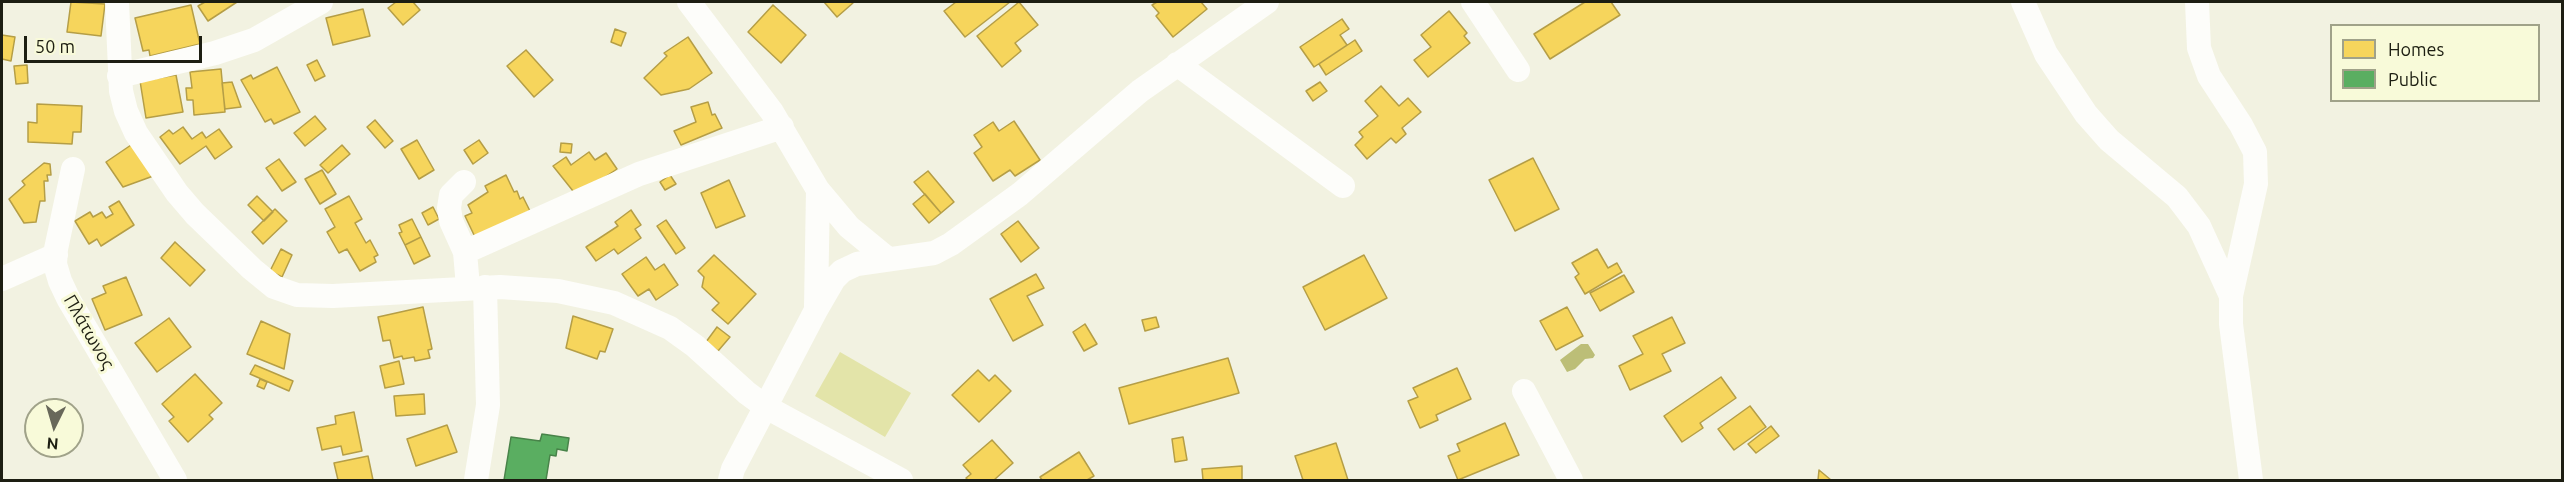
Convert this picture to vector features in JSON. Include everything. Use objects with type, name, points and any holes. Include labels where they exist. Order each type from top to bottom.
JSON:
[{"type":"street","points":[[117,2],[119,76],[126,111],[136,133],[177,193],[215,235],[274,287],[297,295],[315,296],[477,287],[558,291],[614,303],[670,328],[695,346],[766,407],[901,480]]},
{"type":"street","points":[[119,76],[215,53],[254,40],[321,2]]},
{"type":"street","points":[[689,2],[758,92],[818,190],[849,227],[888,259]]},
{"type":"street","points":[[730,480],[733,469],[816,310],[834,279],[842,271],[857,264],[934,253],[951,244],[1020,194],[1118,109],[1177,64],[1267,2]]},
{"type":"street","points":[[1473,2],[1518,70]]},
{"type":"street","points":[[2023,2],[2046,54],[2086,114],[2109,140],[2177,197],[2199,226],[2230,296]]},
{"type":"street","points":[[2197,2],[2199,48],[2209,76],[2241,125],[2255,152],[2256,184],[2230,296],[2251,480]]},
{"type":"street","points":[[1177,64],[1343,186]]},
{"type":"street","points":[[465,252],[639,174],[782,128]]},
{"type":"street","name":"Πλάτωνος","points":[[73,170],[56,255],[58,273],[69,300],[175,480]]},
{"type":"street","points":[[465,182],[451,195],[449,207],[451,221],[477,287],[488,405],[476,480]]},
{"type":"street","points":[[816,310],[818,190]]},
{"type":"street","points":[[2,279],[56,255]]},
{"type":"street","points":[[1524,391],[1571,480]]},
{"type":"shaded area","points":[[1581,344],[1588,344],[1595,355],[1567,372],[1560,360]]},
{"type":"shaded area","points":[[840,352],[911,393],[885,437],[815,396]]},
{"type":"building: Homes","points":[[71,2],[105,4],[101,36],[67,32]]},
{"type":"building: Homes","points":[[205,2],[237,2],[208,21],[198,6]]},
{"type":"building: Homes","points":[[396,2],[413,2],[420,10],[403,25],[388,8]]},
{"type":"building: Homes","points":[[824,2],[851,2],[853,3],[837,17]]},
{"type":"building: Homes","points":[[956,2],[1010,2],[965,37],[944,11]]},
{"type":"building: Homes","points":[[1019,2],[1038,25],[1015,43],[1021,51],[1002,67],[977,36]]},
{"type":"building: Homes","points":[[1157,2],[1201,2],[1207,9],[1173,37],[1156,16],[1159,13],[1152,5]]},
{"type":"building: Homes","points":[[1585,2],[1611,2],[1620,15],[1550,59],[1534,34]]},
{"type":"building: Homes","points":[[191,5],[200,44],[150,56],[149,50],[143,51],[135,18]]},
{"type":"building: Homes","points":[[773,5],[806,35],[781,63],[748,32]]},
{"type":"building: Homes","points":[[363,9],[370,36],[333,45],[326,18]]},
{"type":"building: Homes","points":[[1449,11],[1467,33],[1464,36],[1470,43],[1428,77],[1414,60],[1431,47],[1421,35]]},
{"type":"building: Homes","points":[[1342,19],[1349,29],[1340,35],[1347,45],[1314,67],[1300,47]]},
{"type":"building: Homes","points":[[615,29],[626,33],[621,46],[611,42]]},
{"type":"building: Homes","points":[[2,35],[15,37],[11,61],[2,59]]},
{"type":"building: Homes","points":[[688,37],[712,73],[689,89],[661,95],[644,78],[667,56],[664,53]]},
{"type":"building: Homes","points":[[1355,40],[1362,51],[1326,75],[1319,64]]},
{"type":"building: Homes","points":[[526,50],[553,80],[534,97],[507,66]]},
{"type":"building: Homes","points":[[317,60],[325,76],[315,81],[307,65]]},
{"type":"building: Homes","points":[[27,65],[28,83],[16,84],[14,66]]},
{"type":"building: Homes","points":[[277,67],[300,112],[274,124],[271,119],[265,122],[241,80],[251,75],[253,79]]},
{"type":"building: Homes","points":[[221,69],[225,112],[194,115],[193,100],[187,100],[186,88],[192,88],[190,72]]},
{"type":"building: Homes","points":[[176,75],[183,112],[146,118],[140,81]]},
{"type":"building: Homes","points":[[232,82],[241,107],[225,109],[222,83]]},
{"type":"building: Homes","points":[[1320,82],[1327,91],[1313,101],[1306,91]]},
{"type":"building: Homes","points":[[1381,86],[1399,106],[1408,98],[1421,112],[1402,128],[1406,134],[1396,143],[1391,138],[1367,159],[1355,145],[1363,137],[1359,132],[1378,116],[1365,101]]},
{"type":"building: Homes","points":[[708,102],[712,115],[715,114],[722,128],[681,145],[674,131],[696,122],[691,107]]},
{"type":"building: Homes","points":[[37,104],[82,106],[81,132],[73,132],[72,144],[28,142],[28,122],[37,123]]},
{"type":"building: Homes","points":[[315,116],[326,129],[305,146],[294,133]]},
{"type":"building: Homes","points":[[375,120],[393,141],[385,148],[367,127]]},
{"type":"building: Homes","points":[[1014,121],[1040,160],[1015,176],[1010,170],[993,181],[974,153],[982,147],[974,135],[993,122],[999,131]]},
{"type":"building: Homes","points":[[183,127],[192,139],[202,132],[206,138],[219,129],[232,147],[215,159],[206,146],[180,164],[160,137],[169,130],[173,134]]},
{"type":"building: Homes","points":[[417,140],[434,170],[419,179],[401,149]]},
{"type":"building: Homes","points":[[479,140],[488,153],[473,164],[464,150]]},
{"type":"building: Homes","points":[[134,143],[156,175],[123,187],[106,162]]},
{"type":"building: Homes","points":[[561,143],[572,144],[571,153],[560,152]]},
{"type":"building: Homes","points":[[342,145],[350,154],[328,173],[320,165]]},
{"type":"building: Homes","points":[[589,152],[595,160],[606,153],[617,169],[577,196],[553,166],[566,157],[571,165]]},
{"type":"building: Homes","points":[[1533,158],[1559,209],[1515,231],[1489,180]]},
{"type":"building: Homes","points":[[279,159],[296,182],[282,191],[266,168]]},
{"type":"building: Homes","points":[[44,163],[50,164],[51,175],[47,175],[48,181],[44,181],[45,201],[40,201],[36,222],[24,223],[9,199],[25,185],[22,181]]},
{"type":"building: Homes","points":[[322,170],[336,194],[320,204],[305,179]]},
{"type":"building: Homes","points":[[928,171],[954,202],[941,213],[914,182]]},
{"type":"building: Homes","points":[[506,175],[514,192],[517,191],[520,199],[523,197],[530,211],[475,237],[465,216],[472,213],[468,205],[488,192],[485,186]]},
{"type":"building: Homes","points":[[670,175],[676,184],[665,190],[660,182]]},
{"type":"building: Homes","points":[[729,180],[745,216],[716,228],[701,193]]},
{"type":"building: Homes","points":[[925,194],[941,213],[929,223],[913,204]]},
{"type":"building: Homes","points":[[257,196],[273,212],[264,221],[248,205]]},
{"type":"building: Homes","points":[[349,196],[362,219],[355,223],[366,243],[370,240],[378,255],[374,257],[376,262],[360,271],[347,249],[339,253],[327,232],[335,227],[325,209]]},
{"type":"building: Homes","points":[[119,201],[134,225],[101,246],[97,239],[89,244],[75,221],[90,212],[93,217],[102,212],[106,218],[113,214],[109,207]]},
{"type":"building: Homes","points":[[433,207],[439,219],[428,225],[422,213]]},
{"type":"building: Homes","points":[[275,209],[287,221],[263,244],[252,232]]},
{"type":"building: Homes","points":[[631,210],[641,225],[635,229],[641,238],[618,254],[614,249],[596,261],[586,247],[618,226],[615,222]]},
{"type":"building: Homes","points":[[412,219],[421,237],[405,245],[399,233],[402,232],[399,225]]},
{"type":"building: Homes","points":[[666,220],[685,248],[676,254],[657,226]]},
{"type":"building: Homes","points":[[1018,221],[1039,248],[1021,262],[1001,234]]},
{"type":"building: Homes","points":[[421,237],[430,256],[414,264],[405,245]]},
{"type":"building: Homes","points":[[175,242],[205,270],[190,286],[161,258]]},
{"type":"building: Homes","points":[[281,249],[292,255],[282,277],[270,271]]},
{"type":"building: Homes","points":[[1597,249],[1608,268],[1617,263],[1622,272],[1585,294],[1575,277],[1579,274],[1572,263]]},
{"type":"building: Homes","points":[[714,255],[756,294],[728,324],[712,310],[719,303],[702,287],[704,277],[698,271]]},
{"type":"building: Homes","points":[[1364,255],[1387,298],[1325,330],[1303,287]]},
{"type":"building: Homes","points":[[646,257],[655,270],[664,264],[678,285],[656,300],[649,289],[638,296],[622,274]]},
{"type":"building: Homes","points":[[1036,274],[1044,288],[1027,296],[1043,325],[1013,341],[990,299]]},
{"type":"building: Homes","points":[[1624,275],[1634,292],[1600,311],[1590,293]]},
{"type":"building: Homes","points":[[126,277],[142,315],[105,330],[92,299],[106,293],[103,286]]},
{"type":"building: Homes","points":[[423,307],[432,349],[428,350],[430,358],[415,361],[414,357],[394,358],[390,340],[383,341],[378,317]]},
{"type":"building: Homes","points":[[1567,307],[1583,336],[1556,350],[1540,321]]},
{"type":"building: Homes","points":[[573,316],[613,329],[605,352],[600,351],[597,359],[566,348]]},
{"type":"building: Homes","points":[[1156,317],[1159,327],[1145,331],[1142,320]]},
{"type":"building: Homes","points":[[1672,317],[1685,343],[1662,354],[1671,371],[1630,390],[1619,366],[1643,354],[1633,336]]},
{"type":"building: Homes","points":[[169,318],[191,347],[157,372],[135,343]]},
{"type":"building: Homes","points":[[261,321],[290,334],[284,369],[247,354]]},
{"type":"building: Homes","points":[[1085,324],[1097,344],[1084,351],[1073,332]]},
{"type":"building: Homes","points":[[717,327],[730,337],[718,351],[706,342]]},
{"type":"building: Homes","points":[[1228,358],[1239,393],[1129,424],[1119,388]]},
{"type":"building: Homes","points":[[399,361],[404,384],[385,388],[380,366]]},
{"type":"building: Homes","points":[[255,365],[293,381],[289,391],[250,374]]},
{"type":"building: Homes","points":[[1457,368],[1471,399],[1436,415],[1438,420],[1420,428],[1408,401],[1418,397],[1413,388]]},
{"type":"building: Homes","points":[[978,370],[989,381],[995,375],[1011,391],[979,422],[952,395]]},
{"type":"building: Homes","points":[[195,374],[222,403],[209,415],[213,419],[188,442],[169,421],[174,417],[162,404]]},
{"type":"building: Homes","points":[[1721,377],[1736,398],[1700,423],[1703,428],[1682,442],[1664,416]]},
{"type":"building: Homes","points":[[260,379],[267,382],[264,389],[257,386]]},
{"type":"building: Homes","points":[[424,394],[425,414],[396,416],[394,396]]},
{"type":"building: Homes","points":[[1750,406],[1766,427],[1734,450],[1718,429]]},
{"type":"building: Homes","points":[[354,412],[362,451],[343,455],[341,446],[322,450],[317,428],[336,424],[335,416]]},
{"type":"building: Homes","points":[[1505,423],[1519,455],[1458,480],[1448,456],[1460,451],[1457,444]]},
{"type":"building: Homes","points":[[447,425],[457,452],[416,466],[407,439]]},
{"type":"building: Homes","points":[[1771,426],[1779,436],[1756,453],[1748,444]]},
{"type":"building: Homes","points":[[1183,437],[1187,460],[1175,462],[1172,439]]},
{"type":"building: Homes","points":[[992,440],[1013,463],[994,480],[968,480],[966,478],[971,474],[963,465]]},
{"type":"building: Homes","points":[[1336,443],[1348,480],[1303,480],[1295,456]]},
{"type":"building: Homes","points":[[1079,452],[1094,476],[1087,480],[1042,480],[1040,477]]},
{"type":"building: Homes","points":[[368,456],[373,480],[338,480],[334,463]]},
{"type":"building: Homes","points":[[1242,466],[1242,480],[1203,480],[1202,469]]},
{"type":"building: Homes","points":[[1819,470],[1831,480],[1818,480]]},
{"type":"building: Public","points":[[542,434],[569,438],[567,451],[557,449],[556,456],[550,455],[546,480],[504,480],[511,437],[540,441]]}]
